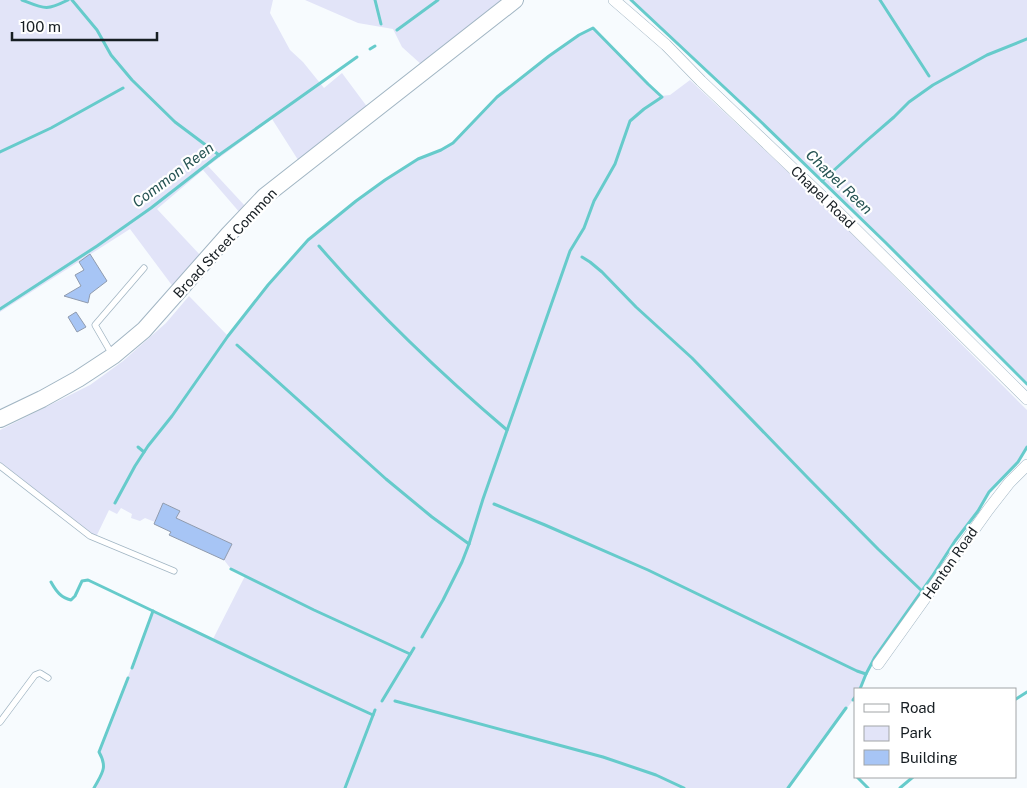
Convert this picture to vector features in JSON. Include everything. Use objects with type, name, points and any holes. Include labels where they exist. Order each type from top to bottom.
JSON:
[{"type":"street","name":"Broad Street Common","points":[[0,419],[78,380],[113,356],[144,330],[265,196],[515,0]]},
{"type":"street","name":"Chapel Road","points":[[614,0],[666,44],[1027,399]]},
{"type":"street","name":"Henton Road","points":[[878,664],[988,510],[1009,483],[1027,465]]},
{"type":"lane","points":[[113,356],[95,325],[144,268]]},
{"type":"lane","points":[[0,466],[90,536],[174,571]]},
{"type":"lane","points":[[0,722],[36,675],[40,673],[48,678]]},
{"type":"green space","points":[[0,0],[273,0],[270,13],[290,50],[303,62],[324,88],[342,73],[368,108],[300,163],[272,119],[208,166],[246,207],[241,214],[203,170],[157,209],[201,256],[174,288],[130,229],[0,312]]},
{"type":"green space","points":[[305,0],[502,0],[422,65],[402,47],[393,29],[358,23]]},
{"type":"green space","points":[[631,0],[1027,0],[1027,384],[885,242]]},
{"type":"green space","points":[[593,28],[661,96],[670,95],[690,80],[820,202],[1027,410],[1027,447],[1018,462],[989,492],[978,511],[875,657],[860,688],[854,688],[854,699],[788,788],[94,788],[103,770],[103,762],[99,752],[153,611],[213,639],[245,576],[231,569],[224,560],[232,544],[176,518],[180,511],[164,503],[155,522],[145,518],[140,521],[131,518],[132,514],[121,508],[117,514],[109,510],[96,537],[0,462],[0,430],[90,385],[123,361],[166,323],[189,296],[228,336],[286,263],[318,230],[385,180],[418,159],[453,143],[497,97],[579,35]]},
{"type":"building","points":[[90,254],[107,281],[90,294],[88,303],[64,296],[81,286],[75,275],[84,270],[79,262]]},
{"type":"building","points":[[76,312],[86,327],[77,332],[68,317]]},
{"type":"building","points":[[163,503],[180,511],[176,518],[232,544],[224,560],[169,535],[171,532],[154,524]]},
{"type":"waterway","points":[[22,0],[45,8],[68,0]]},
{"type":"waterway","points":[[72,0],[97,30],[111,55],[132,80],[175,122],[219,155]]},
{"type":"waterway","points":[[375,0],[381,24]]},
{"type":"waterway","name":"Common Reen","points":[[397,30],[438,0]]},
{"type":"waterway","name":"Chapel Reen","points":[[631,0],[885,242],[1027,384]]},
{"type":"waterway","points":[[880,0],[929,76]]},
{"type":"waterway","points":[[115,503],[148,446],[172,416],[228,336],[268,285],[308,240],[385,180],[418,159],[453,143],[497,97],[549,56],[579,35],[593,28],[662,97],[630,121],[615,164],[594,201],[584,228],[570,251],[469,544],[443,600],[422,637]]},
{"type":"waterway","points":[[822,181],[909,102],[933,85],[987,55],[1027,39]]},
{"type":"waterway","points":[[370,49],[375,46]]},
{"type":"waterway","name":"Common Reen","points":[[0,309],[97,246],[151,208],[219,155],[357,57]]},
{"type":"waterway","points":[[0,152],[51,128],[123,88]]},
{"type":"waterway","points":[[319,246],[363,295],[409,341],[507,430]]},
{"type":"waterway","points":[[582,257],[602,272],[636,307],[692,358],[878,549],[922,591]]},
{"type":"waterway","points":[[237,345],[386,479],[432,517],[469,544]]},
{"type":"waterway","points":[[138,447],[144,452]]},
{"type":"waterway","points":[[860,688],[875,657],[955,541],[978,511],[989,492],[1018,462],[1027,447]]},
{"type":"waterway","points":[[494,504],[648,570],[866,674]]},
{"type":"waterway","points":[[231,569],[410,654]]},
{"type":"waterway","points":[[51,582],[59,594],[71,600],[82,581],[88,580],[373,715]]},
{"type":"waterway","points":[[132,668],[153,611]]},
{"type":"waterway","points":[[382,701],[414,648]]},
{"type":"waterway","points":[[94,788],[103,770],[103,762],[99,752],[128,678]]},
{"type":"waterway","points":[[1017,698],[1027,692]]},
{"type":"waterway","points":[[395,701],[603,757],[656,775],[684,788]]},
{"type":"waterway","points":[[788,788],[846,708]]},
{"type":"waterway","points":[[345,788],[375,710]]},
{"type":"waterway","points":[[858,778],[868,788]]},
{"type":"waterway","points":[[900,788],[912,778]]}]
